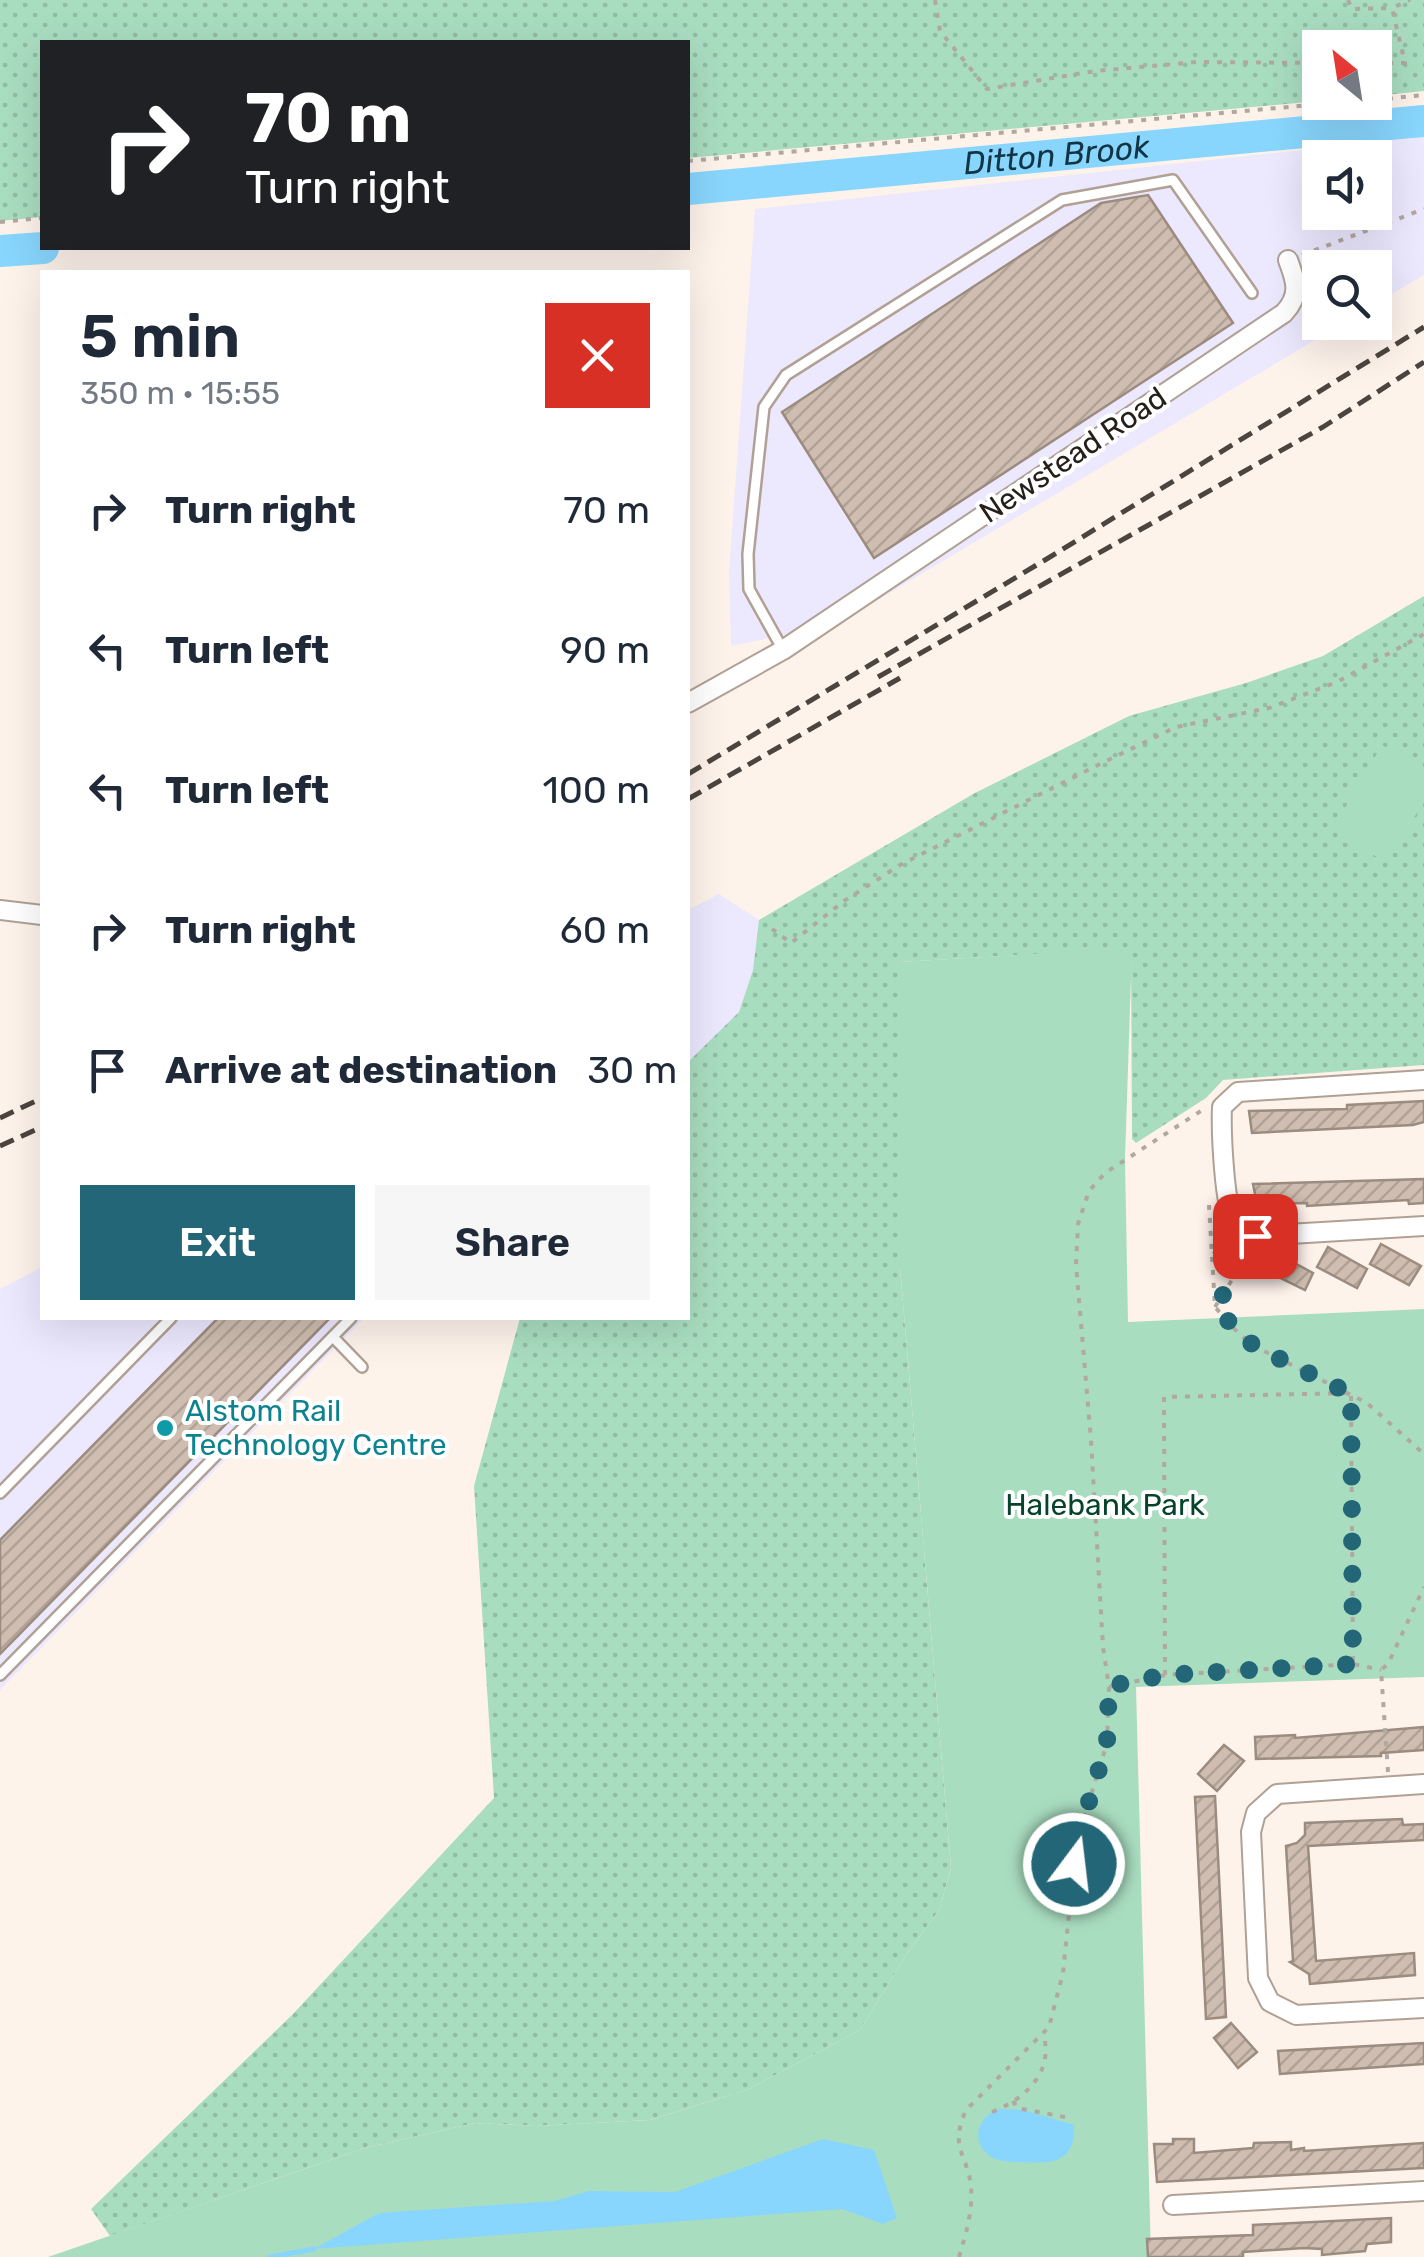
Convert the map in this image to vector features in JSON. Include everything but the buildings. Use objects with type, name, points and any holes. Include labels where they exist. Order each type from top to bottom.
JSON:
[{"type":"street","name":"Newstead Road","points":[[690,701],[783,650],[1284,313],[1297,294],[1288,260]]},
{"type":"street","points":[[0,910],[40,915]]},
{"type":"street","points":[[1424,1080],[1238,1092],[1222,1107],[1229,1214],[1238,1230],[1255,1236],[1424,1226]]},
{"type":"street","points":[[1424,1784],[1288,1791],[1261,1805],[1252,1832],[1258,1978],[1270,2002],[1296,2015],[1424,2008]]},
{"type":"street","points":[[1173,2206],[1424,2190]]},
{"type":"street","points":[[1197,2204],[1198,2224]]},
{"type":"lane","points":[[783,650],[749,589],[748,554],[764,407],[786,375],[1062,200],[1174,180],[1252,293]]},
{"type":"lane","points":[[0,1493],[169,1320]]},
{"type":"lane","points":[[0,1675],[349,1320]]},
{"type":"lane","points":[[333,1338],[362,1367]]},
{"type":"path","points":[[935,0],[940,31],[987,89],[1095,71],[1197,62],[1302,62]]},
{"type":"path","points":[[1348,0],[1352,8],[1392,8],[1410,0]]},
{"type":"path","points":[[1392,8],[1406,62],[1392,62]]},
{"type":"path","points":[[1392,98],[1424,95]]},
{"type":"path","points":[[690,161],[1302,106]]},
{"type":"path","points":[[1288,260],[1424,209]]},
{"type":"path","points":[[0,222],[40,218]]},
{"type":"path","points":[[772,928],[792,943],[844,901],[900,865],[1096,766],[1176,728],[1270,708],[1338,682],[1424,634]]},
{"type":"path","points":[[959,2257],[970,2219],[970,2182],[959,2152],[958,2127],[966,2110],[1049,2027],[1063,1973],[1076,1844],[1107,1743],[1109,1686],[1076,1265],[1078,1224],[1089,1191],[1105,1173],[1201,1108],[1222,1107]]},
{"type":"path","points":[[1255,1236],[1255,1244],[1216,1306],[1239,1334],[1256,1347],[1367,1402],[1424,1454]]},
{"type":"path","points":[[1214,1254],[1235,1242]]},
{"type":"path","points":[[1351,1394],[1353,1664]]},
{"type":"path","points":[[1165,1675],[1164,1397],[1351,1394]]},
{"type":"path","points":[[1109,1686],[1165,1675],[1353,1664],[1380,1670],[1388,1664],[1424,1587]]},
{"type":"path","points":[[1380,1670],[1389,1786]]},
{"type":"path","points":[[992,2112],[1031,2090],[1038,2079],[1046,2043],[1043,2033]]},
{"type":"path","points":[[1013,2102],[1017,2108],[1065,2117]]},
{"type":"shaded area","points":[[1424,137],[1424,275],[1392,294],[1392,250],[1302,250],[1302,340],[1315,340],[837,624],[731,646],[729,573],[755,209],[1302,150],[1302,230],[1392,230],[1392,140]]},
{"type":"shaded area","points":[[719,894],[759,920],[753,970],[739,1012],[690,1060],[690,909]]},
{"type":"shaded area","points":[[40,1268],[40,1320],[362,1320],[0,1690],[0,1289]]},
{"type":"green space","points":[[0,0],[1424,0],[1424,91],[1392,94],[1392,30],[1302,30],[1302,103],[690,158],[690,40],[40,40],[40,217],[0,221]]},
{"type":"green space","points":[[1424,596],[1424,1065],[1223,1080],[1206,1098],[1136,1143],[1132,1139],[1131,949],[900,962],[900,1267],[951,1868],[939,1910],[860,2030],[749,2089],[650,2120],[536,2126],[475,2123],[365,2148],[110,2236],[91,2209],[292,2015],[494,1798],[474,1486],[519,1320],[690,1320],[690,1060],[739,1012],[753,970],[759,920],[973,794],[1129,716],[1246,683],[1323,656]]},
{"type":"green space","points":[[1382,745],[1424,768],[1424,802],[1385,862],[1332,830]]},
{"type":"green space","name":"Halebank Park","points":[[1132,948],[1125,1159],[1128,1322],[1424,1309],[1424,1677],[1136,1687],[1151,2257],[48,2257],[365,2148],[475,2123],[536,2126],[650,2120],[749,2089],[860,2030],[939,1910],[951,1868],[900,1267],[900,962]]},
{"type":"water","points":[[999,2109],[1024,2110],[1074,2125],[1071,2147],[1052,2161],[1006,2161],[991,2157],[980,2144],[979,2130],[986,2117]]},
{"type":"water","points":[[823,2139],[874,2150],[897,2218],[883,2224],[842,2209],[314,2249],[379,2213],[555,2201],[589,2191],[675,2192]]},
{"type":"waterway","name":"Ditton Brook","points":[[690,189],[1424,121]]},
{"type":"waterway","name":"Ditton Brook","points":[[0,251],[40,248]]},
{"type":"waterway","points":[[270,2257],[314,2249]]},
{"type":"railway","points":[[690,773],[1424,327]]},
{"type":"railway","points":[[878,677],[1323,427],[1424,362]]},
{"type":"railway","points":[[690,798],[900,678]]},
{"type":"railway","points":[[0,1118],[40,1099]]},
{"type":"railway","points":[[0,1146],[40,1128]]},
{"type":"place","name":"Alstom Rail Technology Centre","points":[[165,1428]]},
{"type":"route","points":[[1074,1864],[1076,1844],[1107,1743],[1109,1686],[1165,1675],[1353,1664],[1351,1394],[1256,1347],[1239,1334],[1216,1306],[1255,1244],[1255,1236]]}]
